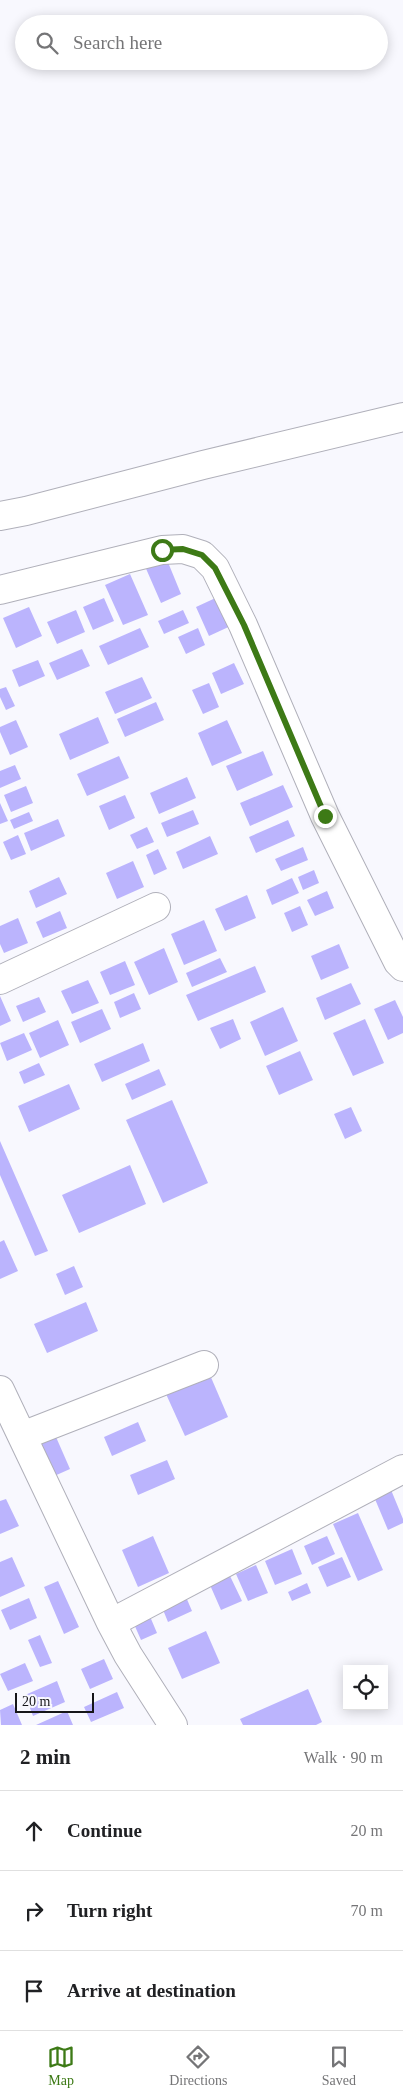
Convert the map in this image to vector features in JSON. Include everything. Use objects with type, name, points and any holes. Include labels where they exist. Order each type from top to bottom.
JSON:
[{"type":"street","points":[[0,516],[403,417]]},
{"type":"street","points":[[0,590],[162,550],[183,549],[202,555],[215,568],[240,617],[325,816],[398,962],[403,968]]},
{"type":"street","points":[[0,980],[156,907]]},
{"type":"street","points":[[22,1436],[204,1365]]},
{"type":"street","points":[[0,1390],[111,1623],[128,1655],[173,1725]]},
{"type":"street","points":[[111,1623],[403,1469]]},
{"type":"building","points":[[165,555],[181,594],[161,603],[144,564]]},
{"type":"building","points":[[130,574],[148,615],[123,625],[105,585]]},
{"type":"building","points":[[222,595],[235,624],[209,636],[196,607]]},
{"type":"building","points":[[104,598],[114,621],[93,630],[83,607]]},
{"type":"building","points":[[29,607],[42,636],[16,648],[3,618]]},
{"type":"building","points":[[76,610],[85,632],[57,644],[47,622]]},
{"type":"building","points":[[183,610],[189,623],[164,634],[158,621]]},
{"type":"building","points":[[140,628],[149,647],[108,665],[99,646]]},
{"type":"building","points":[[198,628],[205,645],[186,654],[178,637]]},
{"type":"building","points":[[82,649],[90,666],[57,680],[49,663]]},
{"type":"building","points":[[38,660],[45,676],[19,687],[12,670]]},
{"type":"building","points":[[234,663],[244,684],[221,694],[212,673]]},
{"type":"building","points":[[142,677],[152,698],[115,714],[105,692]]},
{"type":"building","points":[[209,683],[219,707],[203,714],[192,690]]},
{"type":"building","points":[[6,687],[15,706],[6,710],[0,697],[0,689]]},
{"type":"building","points":[[156,702],[164,720],[125,737],[117,719]]},
{"type":"building","points":[[98,717],[109,743],[70,760],[59,734]]},
{"type":"building","points":[[16,720],[28,747],[10,755],[0,732],[0,727]]},
{"type":"building","points":[[227,720],[242,753],[212,766],[198,733]]},
{"type":"building","points":[[263,751],[273,775],[237,791],[226,766]]},
{"type":"building","points":[[119,756],[129,778],[87,796],[77,774]]},
{"type":"building","points":[[15,765],[21,779],[0,788],[0,771]]},
{"type":"building","points":[[187,777],[196,798],[159,814],[150,793]]},
{"type":"building","points":[[283,785],[293,807],[250,826],[240,803]]},
{"type":"building","points":[[26,786],[33,803],[11,812],[4,795]]},
{"type":"building","points":[[125,795],[135,818],[109,830],[99,806]]},
{"type":"building","points":[[0,803],[8,821],[0,824]]},
{"type":"building","points":[[193,810],[199,824],[167,837],[161,823]]},
{"type":"building","points":[[29,812],[33,821],[14,829],[10,820]]},
{"type":"building","points":[[58,819],[65,836],[31,851],[24,833]]},
{"type":"building","points":[[288,820],[295,836],[256,853],[249,837]]},
{"type":"building","points":[[147,827],[154,842],[137,849],[130,835]]},
{"type":"building","points":[[18,835],[26,854],[11,860],[3,842]]},
{"type":"building","points":[[210,836],[218,854],[183,869],[176,852]]},
{"type":"building","points":[[303,847],[308,860],[281,871],[275,859]]},
{"type":"building","points":[[158,849],[167,869],[154,875],[146,855]]},
{"type":"building","points":[[133,861],[144,887],[117,899],[106,873]]},
{"type":"building","points":[[314,870],[319,883],[303,890],[298,877]]},
{"type":"building","points":[[59,877],[67,894],[36,908],[29,891]]},
{"type":"building","points":[[292,878],[299,893],[272,905],[266,890]]},
{"type":"building","points":[[327,891],[334,908],[315,916],[307,900]]},
{"type":"building","points":[[247,895],[256,918],[225,931],[215,909]]},
{"type":"building","points":[[300,906],[308,925],[292,932],[284,913]]},
{"type":"building","points":[[60,911],[67,928],[43,938],[36,922]]},
{"type":"building","points":[[18,918],[28,943],[4,953],[0,944],[0,926]]},
{"type":"building","points":[[204,920],[217,951],[184,965],[171,934]]},
{"type":"building","points":[[339,944],[349,968],[321,980],[311,956]]},
{"type":"building","points":[[164,948],[178,982],[149,995],[134,962]]},
{"type":"building","points":[[220,958],[227,972],[192,987],[186,973]]},
{"type":"building","points":[[125,961],[135,985],[110,995],[100,972]]},
{"type":"building","points":[[255,966],[266,992],[198,1021],[186,995]]},
{"type":"building","points":[[88,980],[99,1003],[72,1014],[61,991]]},
{"type":"building","points":[[351,983],[361,1004],[325,1020],[316,998]]},
{"type":"building","points":[[134,993],[141,1009],[120,1018],[114,1002]]},
{"type":"building","points":[[0,996],[11,1021],[0,1026]]},
{"type":"building","points":[[39,997],[46,1012],[23,1022],[16,1006]]},
{"type":"building","points":[[395,1000],[403,1017],[403,1033],[388,1040],[374,1009]]},
{"type":"building","points":[[283,1007],[298,1041],[265,1056],[250,1022]]},
{"type":"building","points":[[102,1009],[111,1029],[80,1043],[71,1022]]},
{"type":"building","points":[[233,1019],[241,1039],[220,1049],[210,1028]]},
{"type":"building","points":[[365,1019],[384,1063],[353,1076],[333,1033]]},
{"type":"building","points":[[58,1020],[69,1045],[40,1058],[29,1033]]},
{"type":"building","points":[[24,1033],[32,1050],[7,1061],[0,1043]]},
{"type":"building","points":[[143,1043],[150,1061],[102,1082],[94,1064]]},
{"type":"building","points":[[300,1051],[313,1080],[279,1095],[266,1066]]},
{"type":"building","points":[[39,1063],[45,1075],[24,1084],[19,1072]]},
{"type":"building","points":[[159,1069],[166,1085],[132,1100],[125,1084]]},
{"type":"building","points":[[69,1084],[80,1109],[29,1132],[18,1106]]},
{"type":"building","points":[[172,1100],[208,1183],[163,1203],[126,1120]]},
{"type":"building","points":[[351,1107],[362,1131],[345,1139],[334,1114]]},
{"type":"building","points":[[0,1141],[48,1251],[35,1256],[0,1175]]},
{"type":"building","points":[[130,1165],[146,1204],[79,1233],[62,1195]]},
{"type":"building","points":[[4,1240],[18,1271],[0,1279],[0,1242]]},
{"type":"building","points":[[74,1266],[83,1287],[65,1295],[56,1274]]},
{"type":"building","points":[[86,1302],[98,1331],[47,1353],[34,1324]]},
{"type":"building","points":[[210,1375],[228,1417],[185,1436],[166,1394]]},
{"type":"building","points":[[138,1422],[146,1441],[112,1456],[104,1437]]},
{"type":"building","points":[[56,1437],[70,1469],[52,1477],[38,1444]]},
{"type":"building","points":[[167,1460],[175,1479],[138,1495],[130,1475]]},
{"type":"building","points":[[389,1485],[403,1523],[388,1530],[372,1492]]},
{"type":"building","points":[[6,1499],[19,1526],[0,1534],[0,1501]]},
{"type":"building","points":[[358,1513],[383,1570],[358,1581],[333,1524]]},
{"type":"building","points":[[153,1536],[169,1573],[138,1587],[122,1550]]},
{"type":"building","points":[[327,1536],[335,1554],[312,1565],[304,1546]]},
{"type":"building","points":[[292,1549],[302,1574],[275,1585],[265,1561]]},
{"type":"building","points":[[12,1557],[25,1586],[0,1597],[0,1562]]},
{"type":"building","points":[[342,1557],[351,1577],[327,1587],[318,1567]]},
{"type":"building","points":[[256,1565],[268,1593],[248,1601],[236,1574]]},
{"type":"building","points":[[230,1576],[242,1601],[221,1610],[210,1585]]},
{"type":"building","points":[[58,1581],[79,1627],[64,1634],[44,1587]]},
{"type":"building","points":[[307,1583],[311,1593],[292,1601],[288,1592]]},
{"type":"building","points":[[183,1590],[192,1611],[168,1622],[159,1600]]},
{"type":"building","points":[[29,1598],[37,1618],[10,1630],[1,1610]]},
{"type":"building","points":[[146,1607],[157,1633],[141,1640],[130,1615]]},
{"type":"building","points":[[206,1631],[220,1663],[182,1679],[168,1648]]},
{"type":"building","points":[[40,1635],[52,1663],[40,1667],[28,1640]]},
{"type":"building","points":[[104,1659],[113,1679],[90,1689],[81,1669]]},
{"type":"building","points":[[25,1663],[33,1681],[8,1691],[0,1674]]},
{"type":"building","points":[[57,1681],[65,1702],[33,1716],[25,1695]]},
{"type":"building","points":[[308,1689],[322,1722],[316,1725],[243,1725],[240,1719]]},
{"type":"building","points":[[117,1692],[124,1708],[91,1722],[84,1707]]},
{"type":"building","points":[[13,1704],[22,1725],[1,1725],[0,1710]]},
{"type":"building","points":[[67,1711],[73,1725],[36,1725]]},
{"type":"route","points":[[162,550],[183,549],[202,555],[215,568],[244,625],[325,816]]}]
